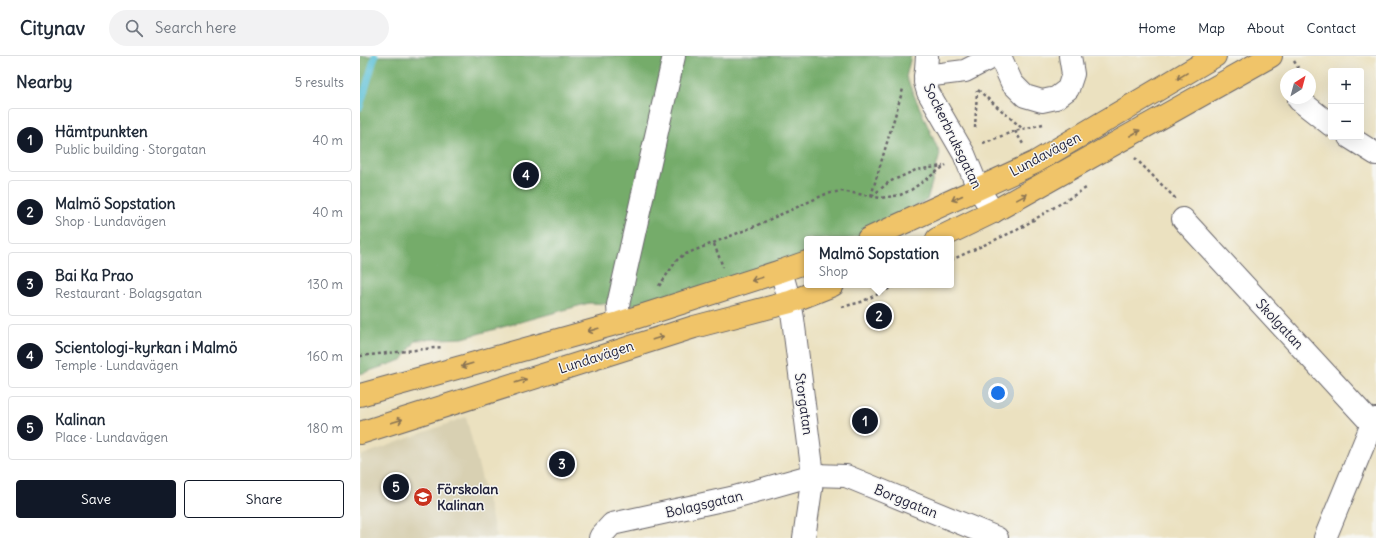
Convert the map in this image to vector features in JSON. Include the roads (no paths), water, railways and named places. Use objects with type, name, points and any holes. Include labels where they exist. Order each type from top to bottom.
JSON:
[{"type":"main road","name":"Lundavägen","points":[[874,236],[1034,163],[1215,56]]},
{"type":"main road","name":"Lundavägen","points":[[943,236],[993,212],[1271,56]]},
{"type":"main road","name":"Lundavägen","points":[[360,395],[619,323],[804,263]]},
{"type":"main road","name":"Lundavägen","points":[[360,433],[694,326],[790,302],[825,288]]},
{"type":"street","points":[[619,323],[618,305],[674,56]]},
{"type":"street","points":[[926,66],[965,71],[994,56]]},
{"type":"street","points":[[1000,56],[1012,83],[1025,96],[1042,101],[1056,98],[1068,89],[1074,74],[1070,56]]},
{"type":"street","name":"Sockerbruksgatan","points":[[926,66],[925,82],[928,92],[964,154],[978,188],[993,212]]},
{"type":"street","points":[[1304,104],[1328,123]]},
{"type":"street","points":[[1354,140],[1376,154]]},
{"type":"street","name":"Skolgatan","points":[[1183,219],[1374,421]]},
{"type":"street","name":"Storgatan","points":[[781,271],[790,302],[813,475],[804,538]]},
{"type":"street","points":[[1325,538],[1374,421]]},
{"type":"street","name":"Bolagsgatan","points":[[600,538],[600,536],[612,524],[731,498],[813,475]]},
{"type":"street","name":"Borggatan","points":[[813,475],[846,476],[997,538]]},
{"type":"waterway","points":[[360,107],[375,56]]},
{"type":"place","name":"Scientologi-kyrkan i Malmö","points":[[526,175]]},
{"type":"place","name":"Malmö Sopstation","points":[[879,316]]},
{"type":"place","name":"Hämtpunkten","points":[[865,421]]},
{"type":"place","name":"Bai Ka Prao","points":[[562,464]]},
{"type":"place","name":"Kalinan","points":[[396,487]]},
{"type":"place","name":"Förskolan Kalinan","points":[[423,497]]}]
